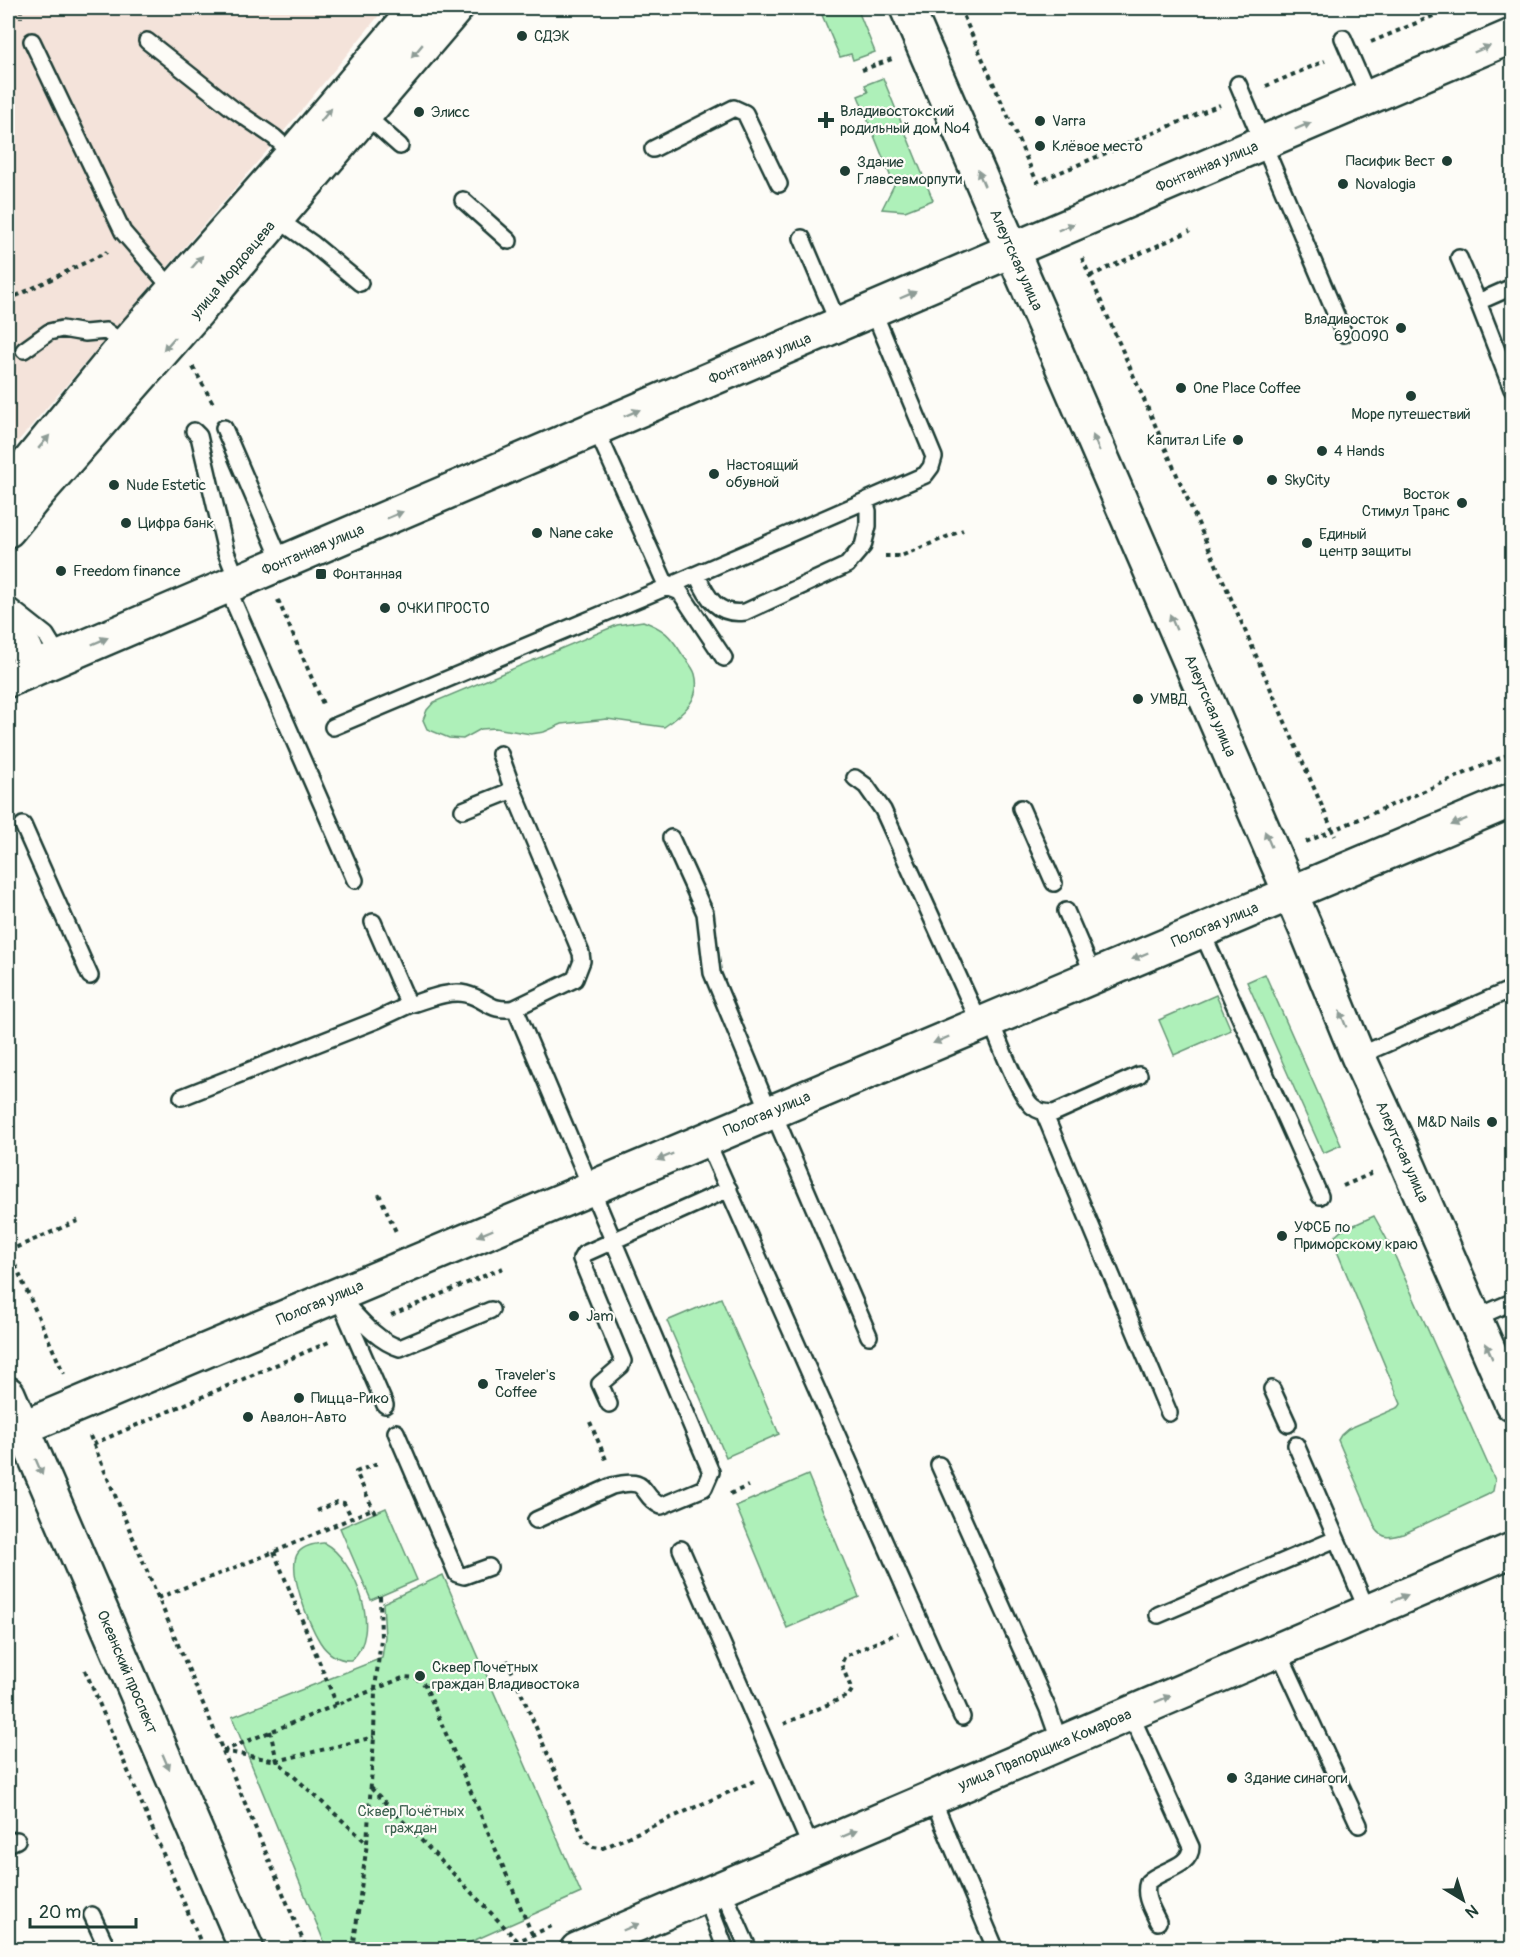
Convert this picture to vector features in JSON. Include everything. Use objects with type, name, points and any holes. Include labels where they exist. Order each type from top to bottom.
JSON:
[{"type":"main road","name":"Алеутская улица","points":[[907,8],[1291,893],[1358,1056],[1406,1158],[1512,1404]]},
{"type":"main road","name":"улица Мордовцева","points":[[8,530],[17,481],[125,345],[172,290],[303,164],[364,114],[432,12]]},
{"type":"main road","name":"улица Мордовцева","points":[[17,481],[196,313],[276,218],[303,164],[432,12]]},
{"type":"main road","name":"Фонтанная улица","points":[[34,669],[1512,36]]},
{"type":"main road","points":[[8,634],[25,648],[34,669]]},
{"type":"main road","name":"Пологая улица","points":[[22,1428],[1512,800]]},
{"type":"main road","name":"Океанский проспект","points":[[8,1394],[247,1950]]},
{"type":"main road","name":"улица Прапорщика Комарова","points":[[577,1950],[1512,1550]]},
{"type":"lane","points":[[32,41],[123,232],[172,290],[196,313]]},
{"type":"lane","points":[[147,41],[203,87],[274,137],[303,164]]},
{"type":"lane","points":[[1346,45],[1369,98]]},
{"type":"lane","points":[[1240,90],[1344,334]]},
{"type":"lane","points":[[654,149],[734,108],[740,109],[745,113],[779,184]]},
{"type":"lane","points":[[364,114],[400,146]]},
{"type":"lane","points":[[463,200],[509,241]]},
{"type":"lane","points":[[276,218],[313,244],[360,283]]},
{"type":"lane","points":[[802,238],[839,325]]},
{"type":"lane","points":[[1459,258],[1512,389]]},
{"type":"lane","points":[[1478,302],[1512,287]]},
{"type":"lane","points":[[333,727],[697,575],[925,475],[932,467],[934,458],[873,310]]},
{"type":"lane","points":[[24,350],[49,332],[62,329],[85,333],[106,331],[125,345]]},
{"type":"lane","points":[[224,428],[282,563]]},
{"type":"lane","points":[[596,429],[667,587],[680,592],[724,658]]},
{"type":"lane","points":[[194,431],[199,436],[232,584],[355,880]]},
{"type":"lane","points":[[697,575],[708,596],[724,611],[733,614],[746,612],[847,565],[862,546],[868,526],[865,501]]},
{"type":"lane","points":[[8,605],[45,635],[34,669]]},
{"type":"lane","points":[[182,1097],[410,1005],[452,993],[466,994],[502,1011],[515,1008],[575,979],[582,961],[581,953],[500,754]]},
{"type":"lane","points":[[855,778],[866,786],[883,810],[985,1022],[1022,1093],[1032,1107],[1044,1113],[1054,1113],[1139,1075]]},
{"type":"lane","points":[[463,810],[513,790]]},
{"type":"lane","points":[[1021,808],[1054,883]]},
{"type":"lane","points":[[23,825],[90,976]]},
{"type":"lane","points":[[671,838],[705,913],[712,973],[869,1336]]},
{"type":"lane","points":[[1066,911],[1094,976]]},
{"type":"lane","points":[[373,922],[410,1005]]},
{"type":"lane","points":[[1201,930],[1320,1196]]},
{"type":"lane","points":[[1358,1056],[1512,988]]},
{"type":"lane","points":[[515,1008],[711,1472],[704,1488],[662,1506],[655,1503],[644,1488],[634,1483],[616,1485],[536,1520]]},
{"type":"lane","points":[[1044,1113],[1169,1413]]},
{"type":"lane","points":[[706,1139],[962,1717]]},
{"type":"lane","points":[[609,1404],[600,1384],[621,1366],[622,1361],[581,1259],[590,1250],[729,1189]]},
{"type":"lane","points":[[337,1296],[360,1329],[385,1405]]},
{"type":"lane","points":[[1475,1318],[1512,1302]]},
{"type":"lane","points":[[360,1329],[400,1348],[491,1310]]},
{"type":"lane","points":[[1272,1389],[1288,1424]]},
{"type":"lane","points":[[396,1432],[457,1574],[464,1576],[489,1567]]},
{"type":"lane","points":[[1296,1444],[1368,1612]]},
{"type":"lane","points":[[939,1465],[1048,1709],[1060,1743]]},
{"type":"lane","points":[[1158,1615],[1336,1539]]},
{"type":"lane","points":[[681,1549],[812,1850]]},
{"type":"lane","points":[[1278,1650],[1359,1825]]},
{"type":"lane","points":[[1130,1713],[1191,1847],[1191,1853],[1185,1861],[1148,1882],[1147,1896],[1158,1922]]},
{"type":"lane","points":[[932,1798],[996,1950]]},
{"type":"lane","points":[[714,1891],[726,1950]]},
{"type":"lane","points":[[714,1891],[749,1950]]},
{"type":"lane","points":[[92,1915],[108,1950]]},
{"type":"path","points":[[960,8],[1037,182],[1240,90],[1346,45],[1452,8]]},
{"type":"path","points":[[862,70],[894,58]]},
{"type":"path","points":[[1090,276],[1190,231]]},
{"type":"path","points":[[8,300],[131,241]]},
{"type":"path","points":[[1081,255],[1333,830]]},
{"type":"path","points":[[194,368],[208,392]]},
{"type":"path","points":[[862,546],[886,556],[901,556],[963,530]]},
{"type":"path","points":[[277,599],[333,727]]},
{"type":"path","points":[[1275,857],[1512,753]]},
{"type":"path","points":[[1320,1196],[1406,1158]]},
{"type":"path","points":[[380,1194],[399,1240]]},
{"type":"path","points":[[82,1219],[8,1250],[77,1405],[307,1950]]},
{"type":"path","points":[[93,1444],[503,1268]]},
{"type":"path","points":[[609,1404],[591,1411],[589,1419],[616,1485]]},
{"type":"path","points":[[158,1598],[373,1511],[356,1472],[389,1458]]},
{"type":"path","points":[[316,1511],[337,1502],[344,1503],[352,1518]]},
{"type":"path","points":[[274,1552],[337,1705]]},
{"type":"path","points":[[353,1950],[367,1843],[375,1689],[381,1639],[380,1596]]},
{"type":"path","points":[[774,1728],[849,1695],[852,1690],[841,1664],[845,1656],[921,1623]]},
{"type":"path","points":[[507,1660],[585,1841],[593,1847],[603,1848],[777,1771]]},
{"type":"path","points":[[82,1663],[204,1950]]},
{"type":"path","points":[[223,1751],[405,1677],[416,1678],[424,1685],[532,1934]]},
{"type":"path","points":[[270,1731],[277,1761],[367,1843]]},
{"type":"path","points":[[223,1751],[277,1761],[374,1737]]},
{"type":"path","points":[[371,1788],[518,1941]]},
{"type":"shaded area","points":[[8,8],[385,8],[290,124],[8,453]]},
{"type":"green space","points":[[819,8],[857,8],[875,52],[853,60],[851,54],[840,57]]},
{"type":"green space","points":[[883,78],[933,200],[905,211],[882,209],[894,185],[858,96],[868,92],[865,85]]},
{"type":"green space","points":[[643,621],[670,637],[695,674],[696,691],[693,699],[684,712],[664,727],[607,719],[562,724],[544,732],[531,734],[495,728],[481,729],[463,739],[449,738],[427,729],[423,720],[427,710],[434,702],[617,625]]},
{"type":"green space","points":[[1265,974],[1341,1145],[1323,1153],[1247,982]]},
{"type":"green space","points":[[1216,995],[1231,1030],[1174,1055],[1159,1020]]},
{"type":"green space","points":[[1374,1216],[1390,1245],[1495,1480],[1493,1491],[1487,1495],[1403,1534],[1391,1537],[1382,1535],[1376,1529],[1338,1440],[1348,1429],[1399,1407],[1401,1404],[1334,1244],[1334,1237],[1341,1231]]},
{"type":"green space","points":[[721,1298],[779,1434],[726,1457],[667,1321]]},
{"type":"green space","points":[[808,1475],[859,1597],[787,1628],[736,1506]]},
{"type":"green space","points":[[386,1508],[417,1580],[371,1600],[340,1528]]},
{"type":"green space","points":[[324,1543],[346,1564],[362,1598],[365,1633],[361,1648],[351,1660],[337,1658],[323,1646],[311,1624],[297,1584],[295,1561],[298,1553],[313,1544]]},
{"type":"green space","name":"Сквер Почётных граждан","points":[[443,1575],[581,1893],[455,1949],[327,1949],[232,1717],[382,1658],[385,1637],[383,1603]]},
{"type":"place","name":"СДЭК","points":[[522,36]]},
{"type":"place","name":"Элисс","points":[[419,112]]},
{"type":"place","name":"Владивостокский родильный дом №4","points":[[826,120]]},
{"type":"place","name":"Varra","points":[[1040,121]]},
{"type":"place","name":"Клёвое место","points":[[1040,146]]},
{"type":"place","name":"Пасифик Вест","points":[[1447,161]]},
{"type":"place","name":"Здание Главсевморпути","points":[[845,171]]},
{"type":"place","name":"Novalogia","points":[[1343,184]]},
{"type":"place","name":"Владивосток 690090","points":[[1401,328]]},
{"type":"place","name":"One Place Coffee","points":[[1181,388]]},
{"type":"place","name":"Море путешествий","points":[[1411,396]]},
{"type":"place","name":"Капитал Life","points":[[1238,440]]},
{"type":"place","name":"4 Hands","points":[[1322,451]]},
{"type":"place","name":"Настоящий обувной","points":[[714,474]]},
{"type":"place","name":"SkyCity","points":[[1272,480]]},
{"type":"place","name":"Nude Estetic","points":[[114,485]]},
{"type":"place","name":"Восток Стимул Транс","points":[[1462,503]]},
{"type":"place","name":"Цифра банк","points":[[126,523]]},
{"type":"place","name":"Nane cake","points":[[537,533]]},
{"type":"place","name":"Единый центр защиты","points":[[1307,543]]},
{"type":"place","name":"Freedom finance","points":[[61,571]]},
{"type":"place","name":"Фонтанная","points":[[321,574]]},
{"type":"place","name":"ОЧКИ ПРОСТО","points":[[385,608]]},
{"type":"place","name":"УМВД","points":[[1138,699]]},
{"type":"place","name":"M&D Nails","points":[[1492,1122]]},
{"type":"place","name":"УФСБ по Приморскому краю","points":[[1282,1236]]},
{"type":"place","name":"Jam","points":[[574,1316]]},
{"type":"place","name":"Traveler's Coffee","points":[[483,1384]]},
{"type":"place","name":"Пицца-Рико","points":[[299,1398]]},
{"type":"place","name":"Авалон-Авто","points":[[248,1417]]},
{"type":"place","name":"Сквер Почетных граждан Владивостока","points":[[420,1676]]},
{"type":"place","name":"Здание синагоги","points":[[1232,1778]]}]
